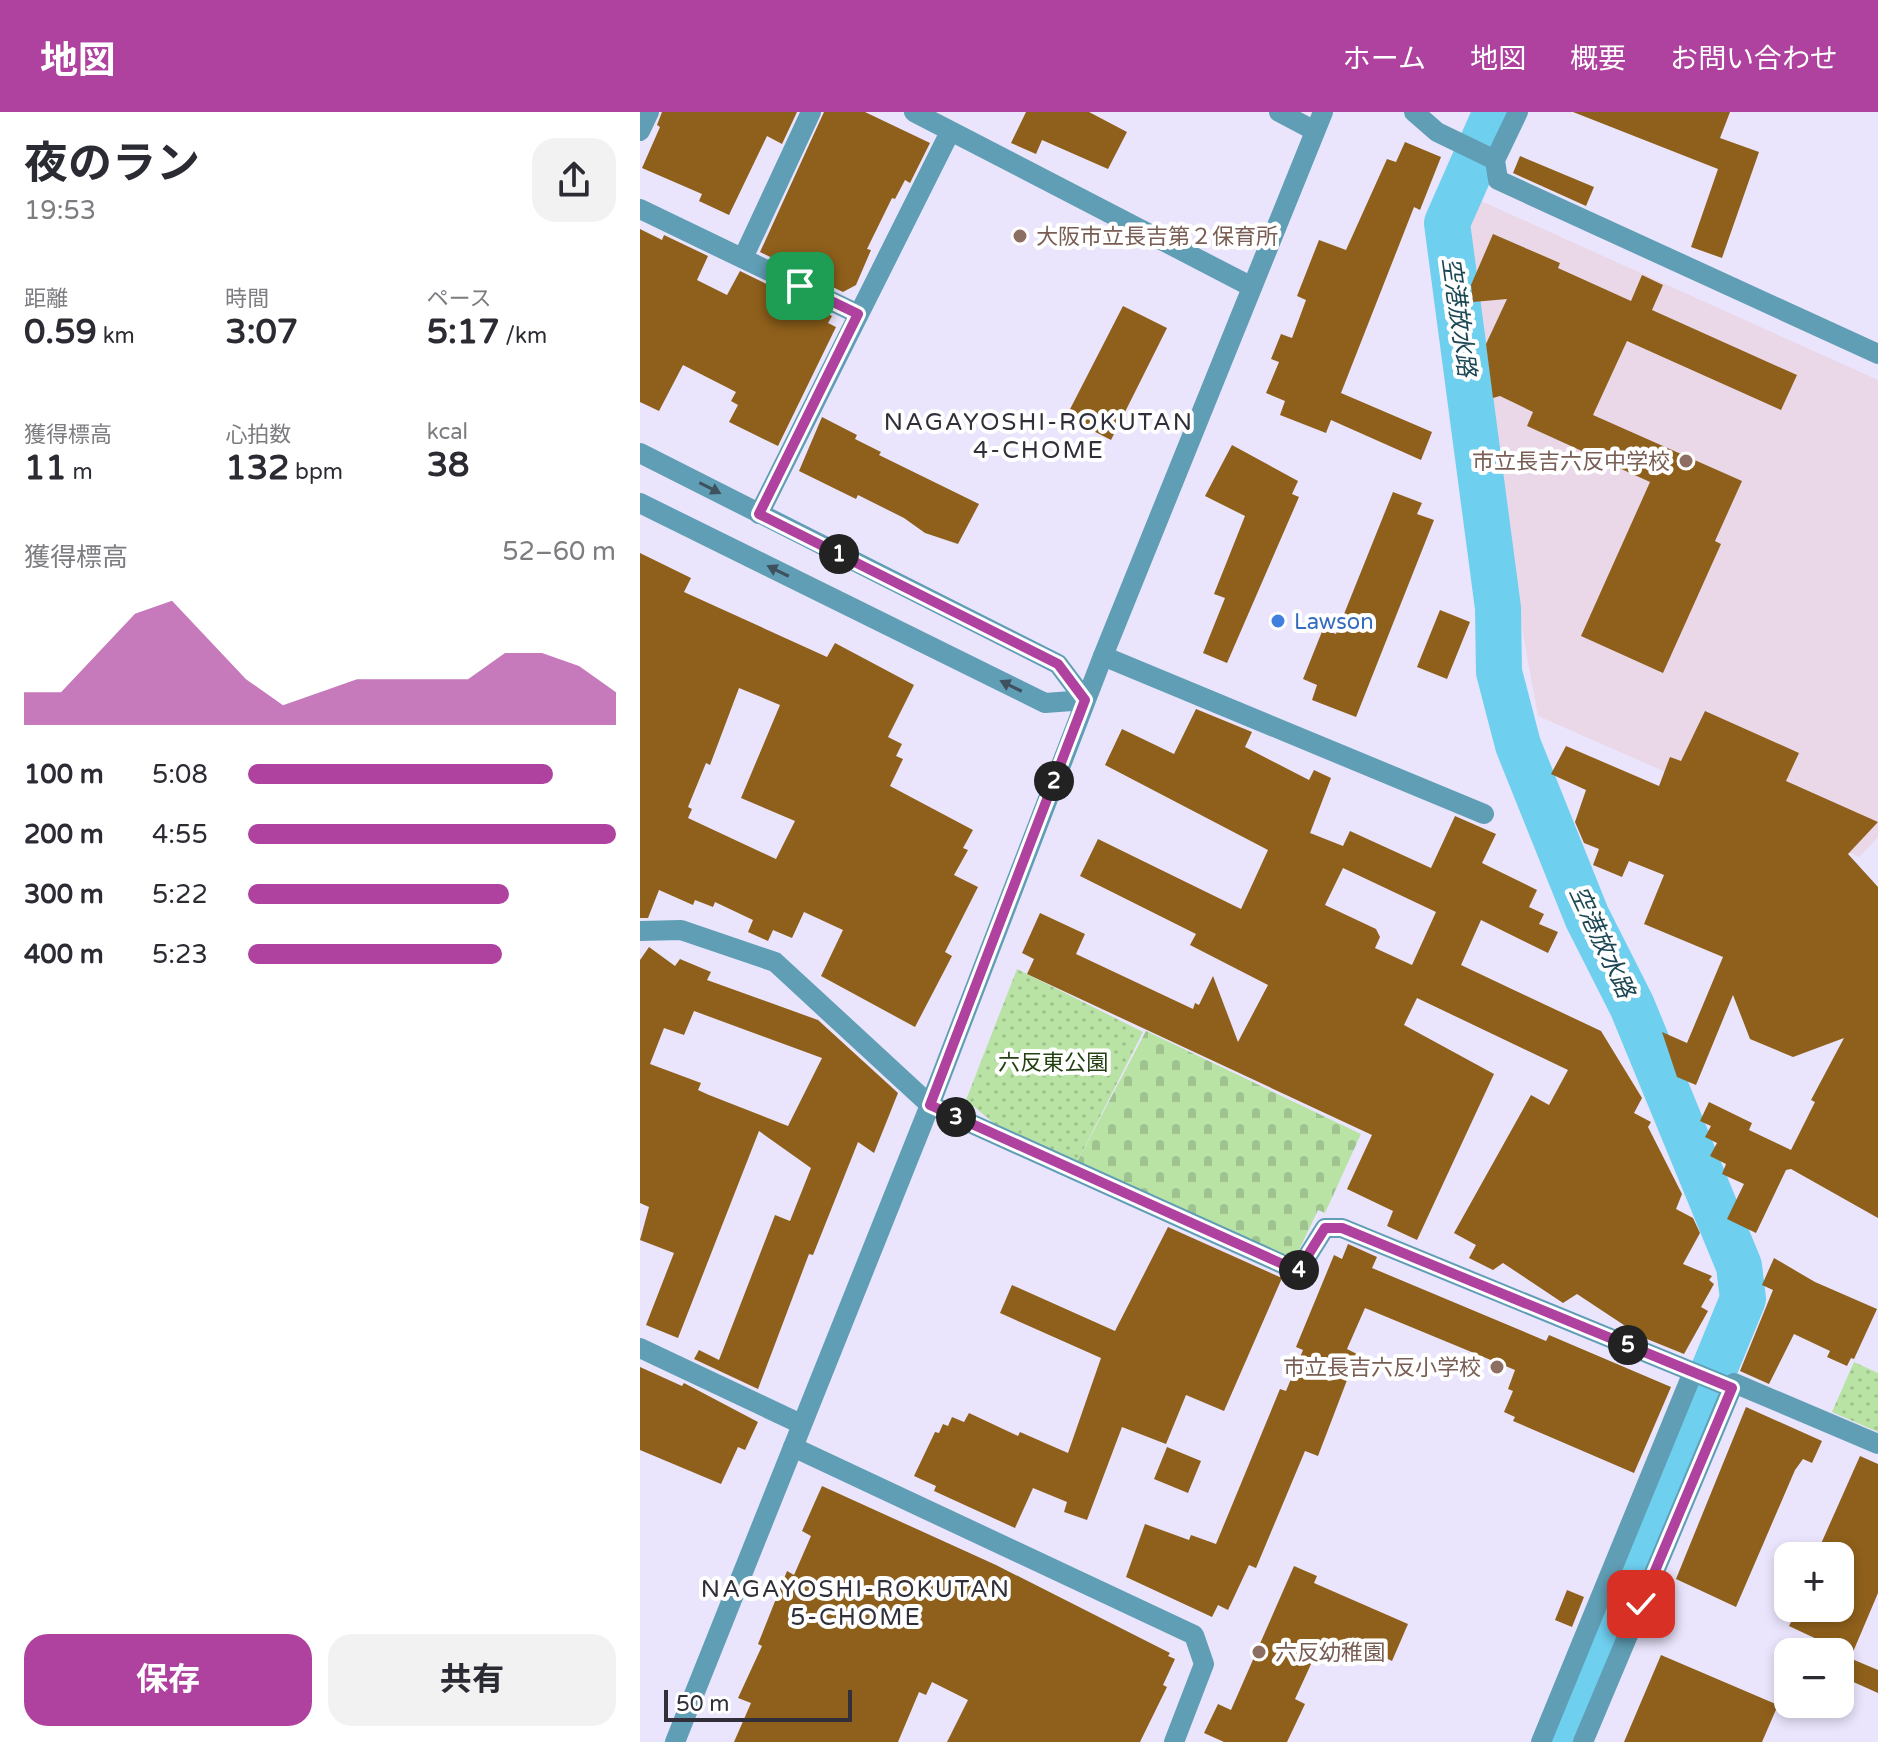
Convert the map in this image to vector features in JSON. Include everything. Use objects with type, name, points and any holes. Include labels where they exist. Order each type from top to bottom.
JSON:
[{"type":"street","points":[[640,131],[649,112]]},
{"type":"street","points":[[743,258],[811,112]]},
{"type":"street","points":[[914,112],[1252,287]]},
{"type":"street","points":[[675,1742],[930,1105],[1085,700],[1319,121],[1279,112]]},
{"type":"street","points":[[1414,112],[1437,132],[1495,160]]},
{"type":"street","points":[[1518,112],[1495,160],[1498,180],[1878,354]]},
{"type":"street","points":[[759,514],[950,132]]},
{"type":"street","points":[[640,209],[858,314]]},
{"type":"street","points":[[640,453],[1058,664],[1085,700]]},
{"type":"street","points":[[640,503],[1045,703],[1085,700]]},
{"type":"street","points":[[1103,656],[1484,814]]},
{"type":"street","points":[[640,931],[681,930],[775,962],[930,1105],[1298,1271],[1325,1228],[1342,1228],[1732,1388]]},
{"type":"street","points":[[640,1348],[801,1424]]},
{"type":"street","points":[[1541,1742],[1693,1372]]},
{"type":"street","points":[[1583,1742],[1734,1383],[1878,1444]]},
{"type":"street","points":[[793,1447],[1194,1635],[1204,1664],[1174,1742]]},
{"type":"shaded area","name":"市立長吉六反中学校","points":[[1470,196],[1878,380],[1878,837],[1859,857],[1538,716],[1506,541],[1461,223]]},
{"type":"green space","name":"六反東公園","points":[[1017,969],[1143,1032],[1076,1164],[1003,1131],[966,1100]]},
{"type":"green space","points":[[1146,1031],[1361,1134],[1325,1213],[1318,1210],[1299,1250],[1284,1255],[1076,1164]]},
{"type":"green space","points":[[1854,1362],[1878,1373],[1878,1432],[1832,1412]]},
{"type":"building","points":[[662,112],[797,112],[782,144],[767,136],[729,215],[699,201],[702,194],[642,168],[660,127],[657,125]]},
{"type":"building","points":[[824,112],[865,112],[930,143],[910,183],[905,180],[895,199],[892,198],[867,249],[871,250],[856,285],[843,292],[760,252]]},
{"type":"building","points":[[1026,112],[1089,112],[1127,132],[1108,169],[1042,140],[1036,154],[1011,143]]},
{"type":"building","points":[[1573,112],[1730,112],[1720,138],[1759,152],[1722,258],[1691,247],[1718,169]]},
{"type":"building","points":[[1405,142],[1441,157],[1420,210],[1414,207],[1341,393],[1432,432],[1421,460],[1331,420],[1326,433],[1280,415],[1285,401],[1266,393],[1279,362],[1271,359],[1281,334],[1292,338],[1306,300],[1297,296],[1319,240],[1346,250],[1387,159],[1396,162]]},
{"type":"building","points":[[1520,156],[1594,187],[1586,206],[1513,173]]},
{"type":"building","points":[[640,229],[662,240],[664,235],[708,256],[697,280],[727,295],[740,271],[832,316],[828,323],[836,327],[778,446],[729,422],[738,405],[731,401],[736,392],[683,365],[659,411],[640,402]]},
{"type":"building","points":[[1493,234],[1560,263],[1558,268],[1631,301],[1642,275],[1663,285],[1652,310],[1797,375],[1781,410],[1627,341],[1593,415],[1742,481],[1715,541],[1721,544],[1663,673],[1581,636],[1650,482],[1527,426],[1533,412],[1500,396],[1493,398],[1486,344],[1507,299],[1473,302],[1471,285]]},
{"type":"building","points":[[1123,306],[1167,328],[1111,440],[1066,417]]},
{"type":"building","points":[[822,417],[857,435],[855,439],[881,452],[879,455],[979,504],[958,544],[925,533],[904,518],[858,495],[856,499],[799,471]]},
{"type":"building","points":[[1232,445],[1298,481],[1292,494],[1299,497],[1227,663],[1203,653],[1225,598],[1214,594],[1245,516],[1205,496]]},
{"type":"building","points":[[1393,492],[1422,503],[1417,514],[1434,520],[1356,717],[1312,700],[1317,685],[1303,679],[1323,629],[1336,634]]},
{"type":"building","points":[[640,553],[691,578],[684,592],[827,657],[835,643],[914,685],[888,737],[902,744],[896,756],[903,759],[890,786],[973,830],[963,848],[968,850],[954,875],[978,887],[945,952],[952,956],[915,1027],[821,976],[843,930],[804,912],[792,938],[773,930],[768,941],[748,932],[753,920],[715,902],[713,907],[695,900],[693,905],[659,890],[648,918],[640,918]],"holes":[[[739,688],[780,705],[741,798],[795,821],[776,859],[688,818],[692,809],[688,807],[706,763],[710,765]]]},
{"type":"building","points":[[1440,610],[1470,622],[1447,679],[1417,667]]},
{"type":"building","points":[[1196,709],[1252,732],[1245,747],[1309,780],[1314,770],[1331,778],[1310,833],[1343,846],[1350,831],[1431,868],[1455,816],[1496,834],[1482,863],[1537,890],[1529,907],[1544,914],[1539,924],[1558,932],[1548,953],[1481,920],[1461,965],[1601,1031],[1642,1098],[1634,1113],[1651,1122],[1648,1127],[1682,1194],[1676,1209],[1693,1218],[1700,1233],[1683,1264],[1712,1276],[1709,1280],[1714,1284],[1701,1307],[1708,1311],[1684,1354],[1642,1337],[1577,1294],[1563,1303],[1503,1263],[1493,1270],[1469,1258],[1476,1245],[1454,1233],[1531,1095],[1549,1105],[1568,1070],[1417,998],[1404,1025],[1494,1074],[1417,1240],[1387,1226],[1393,1211],[1347,1189],[1372,1135],[1027,974],[1034,959],[1022,953],[1040,913],[1085,934],[1076,954],[1193,1009],[1195,1003],[1199,1005],[1213,976],[1238,1042],[1268,985],[1190,945],[1196,934],[1080,876],[1098,839],[1241,909],[1268,850],[1105,765],[1122,729],[1174,754]],"holes":[[[1343,868],[1436,912],[1412,965],[1375,948],[1380,937],[1376,929],[1325,905]]]},
{"type":"building","points":[[1705,711],[1799,753],[1786,781],[1878,822],[1848,854],[1878,887],[1878,1218],[1791,1169],[1786,1170],[1756,1233],[1727,1219],[1744,1184],[1722,1174],[1726,1164],[1710,1156],[1717,1143],[1705,1137],[1711,1126],[1700,1121],[1709,1102],[1752,1123],[1749,1130],[1791,1150],[1815,1102],[1811,1100],[1844,1038],[1793,1057],[1750,1039],[1733,995],[1696,1085],[1677,1077],[1662,1032],[1687,1043],[1723,957],[1644,924],[1664,875],[1629,861],[1622,877],[1593,865],[1599,849],[1584,843],[1575,822],[1586,790],[1551,774],[1566,746],[1659,786],[1670,757],[1681,761]]},
{"type":"building","points":[[649,947],[675,966],[680,959],[711,972],[707,980],[818,1020],[898,1093],[874,1153],[858,1142],[813,1255],[809,1254],[758,1389],[694,1359],[699,1350],[719,1360],[775,1215],[790,1221],[811,1168],[759,1131],[678,1338],[646,1325],[674,1253],[640,1240],[649,1207],[640,1203],[640,960]],"holes":[[[694,1011],[822,1058],[788,1126],[709,1095],[698,1090],[701,1083],[650,1064],[664,1028],[684,1035]]]},
{"type":"building","points":[[1168,1227],[1282,1278],[1224,1411],[1186,1395],[1166,1444],[1122,1427],[1087,1520],[1064,1512],[1067,1502],[1033,1488],[1015,1528],[934,1491],[936,1486],[914,1476],[935,1432],[939,1433],[943,1424],[948,1426],[952,1417],[964,1422],[969,1413],[1018,1436],[1020,1432],[1068,1453],[1101,1358],[1000,1313],[1012,1285],[1115,1331]]},
{"type":"building","points":[[1348,1244],[1377,1257],[1372,1268],[1546,1341],[1549,1335],[1671,1387],[1634,1473],[1513,1421],[1515,1417],[1504,1412],[1513,1391],[1508,1389],[1515,1370],[1365,1308],[1347,1349],[1357,1354],[1318,1456],[1305,1451],[1256,1568],[1249,1565],[1228,1610],[1218,1605],[1212,1617],[1126,1577],[1145,1524],[1189,1540],[1191,1535],[1216,1544],[1280,1389],[1286,1391],[1303,1350],[1296,1347],[1334,1255],[1342,1259]]},
{"type":"building","points":[[1774,1258],[1815,1282],[1877,1309],[1854,1359],[1851,1358],[1847,1366],[1827,1357],[1830,1351],[1794,1334],[1769,1384],[1740,1371],[1773,1290],[1762,1285]]},
{"type":"building","points":[[640,1367],[682,1386],[684,1383],[758,1422],[745,1450],[738,1447],[721,1484],[640,1450]]},
{"type":"building","points":[[1746,1407],[1822,1441],[1812,1463],[1803,1459],[1795,1470],[1736,1607],[1676,1579]]},
{"type":"building","points":[[1167,1447],[1201,1461],[1188,1493],[1154,1479]]},
{"type":"building","points":[[1860,1456],[1878,1464],[1878,1593],[1854,1650],[1854,1638],[1814,1638],[1789,1626],[1791,1622],[1854,1622],[1854,1542],[1822,1542]]},
{"type":"building","points":[[822,1486],[996,1565],[1170,1653],[1168,1656],[1175,1659],[1163,1685],[1167,1687],[1140,1742],[947,1742],[968,1700],[932,1682],[926,1695],[919,1692],[898,1742],[734,1742],[751,1703],[738,1698],[762,1646],[758,1644],[787,1571],[794,1575],[811,1536],[802,1531]]},
{"type":"building","points":[[1294,1566],[1317,1576],[1314,1583],[1408,1624],[1392,1661],[1384,1657],[1381,1663],[1323,1638],[1295,1699],[1305,1704],[1287,1742],[1224,1742],[1204,1733],[1218,1704],[1231,1710]]},
{"type":"building","points":[[1567,1590],[1584,1597],[1572,1627],[1555,1620]]},
{"type":"building","points":[[1661,1655],[1774,1703],[1774,1714],[1762,1742],[1624,1742]]},
{"type":"building","points":[[1854,1660],[1878,1670],[1878,1693],[1854,1682]]},
{"type":"waterway","name":"空港放水路","points":[[1496,112],[1447,223],[1498,608],[1499,672],[1518,745],[1587,917],[1632,1006],[1739,1266],[1743,1299],[1561,1742]]},
{"type":"place","name":"大阪市立長吉第２保育所","points":[[1020,236]]},
{"type":"place","name":"市立長吉六反中学校","points":[[1686,461]]},
{"type":"place","name":"Lawson","points":[[1278,621]]},
{"type":"place","name":"市立長吉六反小学校","points":[[1497,1367]]},
{"type":"place","name":"六反幼稚園","points":[[1259,1652]]},
{"type":"district","name":"NAGAYOSHI-ROKUTAN 4-CHOME","points":[[1039,436]]},
{"type":"district","name":"NAGAYOSHI-ROKUTAN 5-CHOME","points":[[856,1603]]},
{"type":"route","points":[[800,286],[858,314],[759,514],[1058,664],[1085,700],[930,1105],[1298,1271],[1325,1228],[1342,1228],[1732,1388],[1641,1604]]}]
